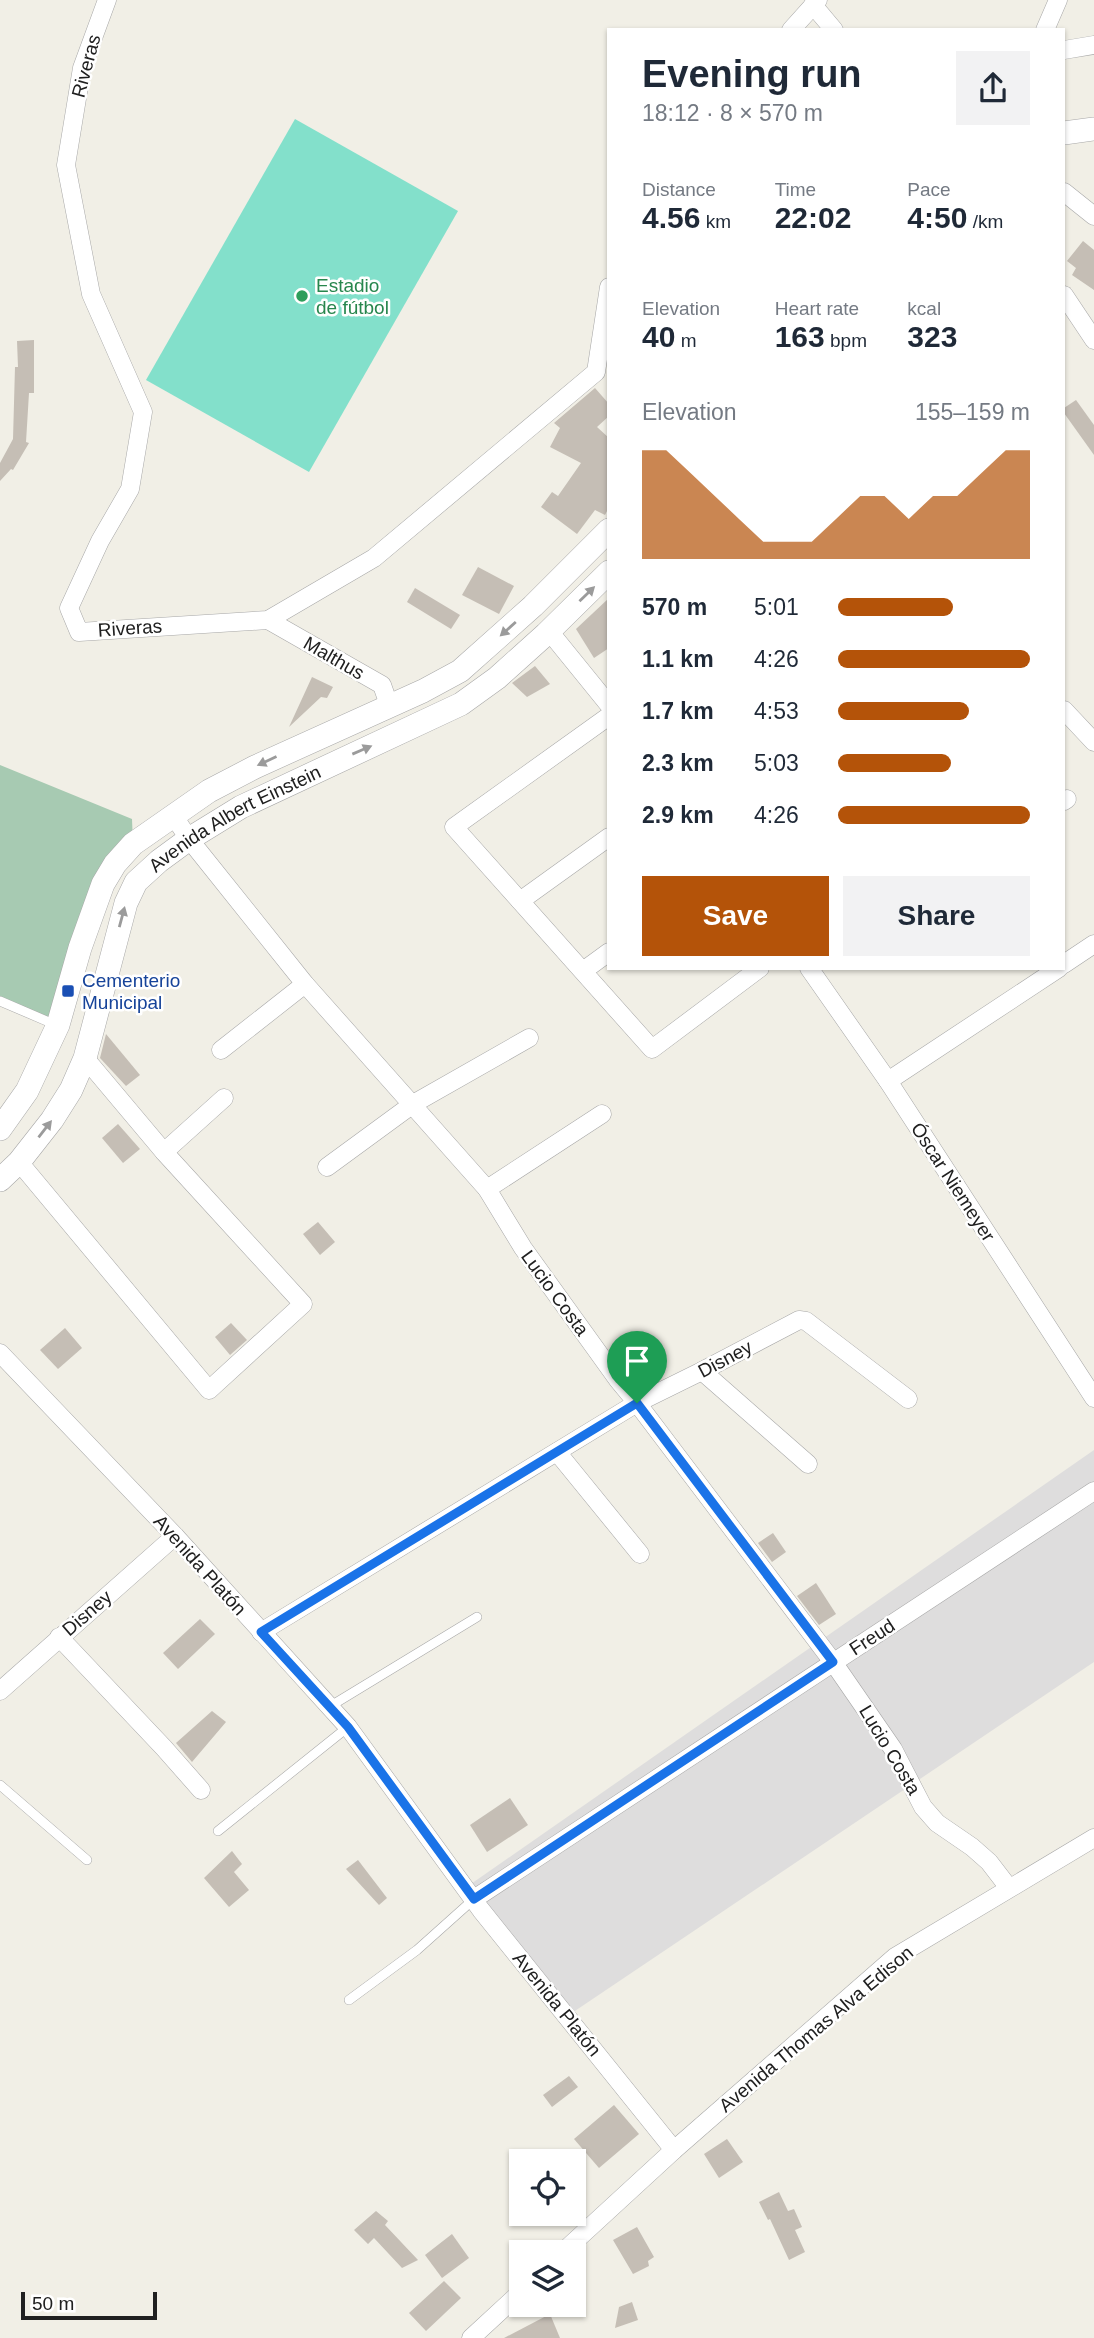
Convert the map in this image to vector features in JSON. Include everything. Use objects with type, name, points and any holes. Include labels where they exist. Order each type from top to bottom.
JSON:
[{"type":"street","name":"Riveras","points":[[107,0],[82,68],[66,165],[91,294],[144,412],[130,489],[100,541],[69,608],[79,632],[268,620],[374,558],[596,372],[607,300]]},
{"type":"street","points":[[1046,28],[1058,0]]},
{"type":"street","points":[[793,28],[816,3],[833,28]]},
{"type":"street","points":[[1065,133],[1094,128]]},
{"type":"street","points":[[1065,193],[1094,216]]},
{"type":"street","points":[[1065,296],[1094,340]]},
{"type":"street","name":"Avenida Albert Einstein","points":[[0,1129],[27,1091],[58,1026],[80,948],[103,884],[132,844],[208,791],[255,766],[460,671],[533,606],[607,532]]},
{"type":"street","name":"Avenida Albert Einstein","points":[[0,1180],[19,1162],[52,1120],[71,1090],[85,1058],[126,903],[136,882],[189,839],[242,807],[461,704],[497,678],[607,574]]},
{"type":"street","name":"Malthus","points":[[268,620],[383,685],[389,705]]},
{"type":"street","points":[[549,631],[607,703]]},
{"type":"street","points":[[1065,711],[1094,742]]},
{"type":"street","points":[[607,717],[454,827],[652,1049],[757,970]]},
{"type":"street","name":"Lucio Costa","points":[[173,815],[189,839],[305,984],[487,1189],[523,1248],[618,1381],[833,1662],[893,1749],[923,1807],[937,1823],[989,1862],[1009,1888]]},
{"type":"street","points":[[520,901],[607,838]]},
{"type":"street","points":[[1065,963],[1094,944]]},
{"type":"street","points":[[583,971],[607,953]]},
{"type":"street","name":"Óscar Niemeyer","points":[[810,970],[888,1081],[1094,1398]]},
{"type":"street","points":[[888,1081],[1056,970]]},
{"type":"street","points":[[221,1050],[305,984]]},
{"type":"street","points":[[327,1167],[413,1104],[529,1038]]},
{"type":"street","points":[[19,1162],[208,1390],[303,1304],[164,1152],[85,1058]]},
{"type":"street","points":[[164,1152],[224,1098]]},
{"type":"street","points":[[487,1189],[603,1114]]},
{"type":"street","name":"Disney","points":[[261,1632],[637,1403],[793,1322],[806,1321],[908,1399]]},
{"type":"street","name":"Avenida Platón","points":[[0,1353],[175,1536],[348,1727],[481,1910],[674,2150]]},
{"type":"street","points":[[702,1371],[808,1464]]},
{"type":"street","points":[[557,1452],[640,1554]]},
{"type":"street","name":"Freud","points":[[474,1899],[1094,1491]]},
{"type":"street","name":"Disney","points":[[0,1691],[175,1536]]},
{"type":"street","points":[[59,1637],[201,1790]]},
{"type":"street","name":"Avenida Thomas Alva Edison","points":[[576,2240],[674,2150],[895,1957],[1094,1838]]},
{"type":"street","points":[[471,2338],[509,2303]]},
{"type":"lane","points":[[0,1001],[58,1026]]},
{"type":"lane","points":[[329,1707],[477,1617]]},
{"type":"lane","points":[[218,1831],[348,1727]]},
{"type":"lane","points":[[0,1785],[87,1860]]},
{"type":"lane","points":[[349,2000],[417,1950],[474,1899]]},
{"type":"shaded area","name":"Estadio de fútbol","points":[[295,119],[458,211],[309,472],[146,380]]},
{"type":"shaded area","points":[[1094,1450],[1094,1662],[560,2021],[458,1893]]},
{"type":"green space","points":[[0,765],[132,819],[133,844],[115,864],[58,1025],[0,1000]]},
{"type":"building","points":[[1083,241],[1094,250],[1094,290],[1072,275],[1076,268],[1067,261]]},
{"type":"building","points":[[34,340],[34,393],[29,393],[26,442],[29,443],[13,470],[0,481],[0,463],[13,439],[17,341]]},
{"type":"building","points":[[595,388],[607,402],[607,418],[597,427],[607,436],[607,511],[605,515],[595,510],[577,534],[541,507],[552,492],[558,496],[581,463],[550,447],[560,428],[554,423]]},
{"type":"building","points":[[1076,400],[1094,425],[1094,455],[1065,414],[1065,407]]},
{"type":"building","points":[[478,567],[514,586],[499,614],[462,595]]},
{"type":"building","points":[[415,588],[460,615],[451,629],[407,602]]},
{"type":"building","points":[[607,600],[607,649],[594,658],[576,629]]},
{"type":"building","points":[[535,666],[550,684],[527,697],[512,683]]},
{"type":"building","points":[[312,677],[333,687],[327,698],[321,697],[289,727]]},
{"type":"building","points":[[106,1034],[140,1075],[126,1086],[100,1058]]},
{"type":"building","points":[[118,1124],[140,1149],[123,1163],[102,1138]]},
{"type":"building","points":[[318,1222],[335,1242],[320,1255],[303,1234]]},
{"type":"building","points":[[231,1323],[247,1340],[230,1355],[215,1337]]},
{"type":"building","points":[[65,1328],[82,1348],[58,1369],[40,1350]]},
{"type":"building","points":[[773,1533],[786,1552],[772,1562],[758,1543]]},
{"type":"building","points":[[816,1583],[836,1614],[819,1625],[797,1596]]},
{"type":"building","points":[[200,1619],[215,1634],[178,1669],[163,1653]]},
{"type":"building","points":[[212,1711],[226,1722],[192,1762],[176,1743]]},
{"type":"building","points":[[510,1798],[528,1825],[487,1852],[470,1825]]},
{"type":"building","points":[[232,1851],[242,1864],[234,1872],[249,1890],[229,1907],[204,1878]]},
{"type":"building","points":[[358,1860],[387,1898],[379,1905],[346,1869]]},
{"type":"building","points":[[569,2076],[578,2087],[552,2107],[543,2095]]},
{"type":"building","points":[[614,2105],[639,2134],[599,2168],[586,2153],[586,2149],[583,2149],[574,2139]]},
{"type":"building","points":[[727,2139],[743,2162],[719,2178],[704,2154]]},
{"type":"building","points":[[779,2192],[788,2211],[794,2209],[802,2227],[795,2230],[805,2252],[789,2260],[759,2202]]},
{"type":"building","points":[[376,2211],[388,2221],[385,2225],[418,2260],[402,2268],[374,2238],[368,2244],[354,2230]]},
{"type":"building","points":[[637,2227],[654,2257],[648,2261],[649,2266],[633,2274],[613,2240]]},
{"type":"building","points":[[452,2234],[469,2258],[442,2278],[425,2255]]},
{"type":"building","points":[[444,2281],[461,2298],[426,2331],[409,2313]]},
{"type":"building","points":[[632,2302],[638,2320],[615,2328],[619,2307]]},
{"type":"building","points":[[544,2317],[551,2317],[560,2338],[504,2338]]},
{"type":"place","name":"Estadio de fútbol","points":[[302,296]]},
{"type":"place","name":"Cementerio Municipal","points":[[68,991]]},
{"type":"route","points":[[637,1403],[833,1662],[474,1899],[348,1727],[261,1632],[637,1403]]}]
